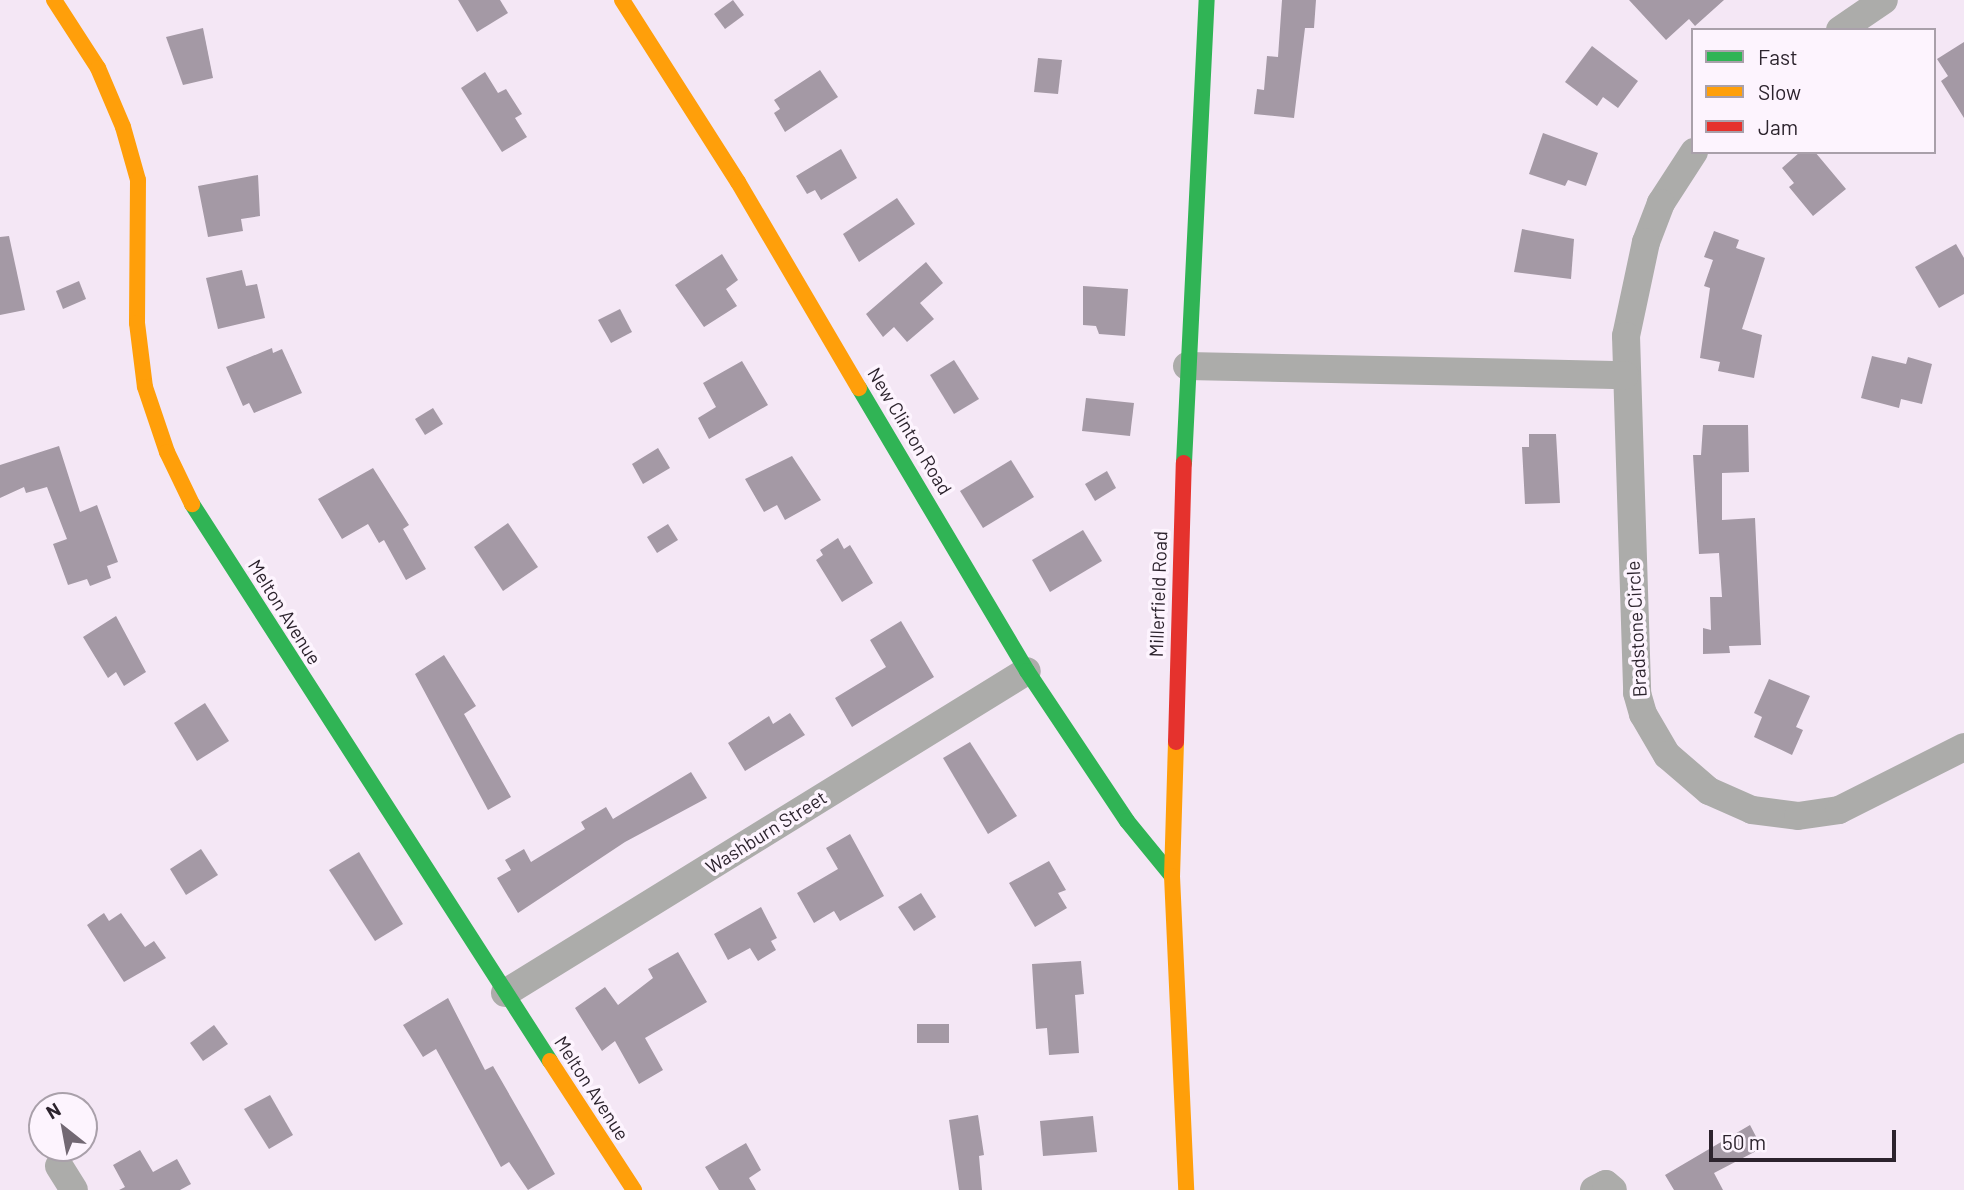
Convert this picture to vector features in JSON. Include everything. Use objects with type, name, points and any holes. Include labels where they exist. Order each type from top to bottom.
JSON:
[{"type":"street","name":"Melton Avenue","points":[[54,0],[98,68],[123,127],[138,180],[136,323],[145,387],[167,452],[241,581],[634,1190]]},
{"type":"street","name":"New Clinton Road","points":[[622,0],[738,182],[1027,671],[1127,821],[1172,876]]},
{"type":"street","name":"Millerfield Road","points":[[1186,1190],[1172,876],[1187,366],[1207,0]]},
{"type":"street","points":[[1843,28],[1884,0]]},
{"type":"street","name":"Bradstone Circle","points":[[1693,154],[1668,191],[1646,242],[1626,336],[1625,375],[1637,693],[1654,736],[1667,755],[1709,791],[1752,810],[1798,816],[1839,810],[1964,747]]},
{"type":"street","points":[[1187,366],[1625,375]]},
{"type":"street","name":"Washburn Street","points":[[505,993],[1027,671]]},
{"type":"street","points":[[59,1166],[74,1190]]},
{"type":"street","points":[[1594,1190],[1606,1184],[1613,1190]]},
{"type":"building","points":[[458,0],[500,0],[508,13],[477,32]]},
{"type":"building","points":[[733,0],[744,15],[725,29],[714,14]]},
{"type":"building","points":[[1282,0],[1316,0],[1314,28],[1305,28],[1294,118],[1254,114],[1257,89],[1264,90],[1267,56],[1278,57]]},
{"type":"building","points":[[1629,0],[1724,0],[1695,26],[1689,19],[1666,40]]},
{"type":"building","points":[[203,28],[213,78],[183,85],[166,37]]},
{"type":"building","points":[[1964,42],[1964,118],[1941,81],[1948,76],[1937,59]]},
{"type":"building","points":[[1592,46],[1638,81],[1618,108],[1603,97],[1597,106],[1565,82]]},
{"type":"building","points":[[1038,58],[1062,60],[1058,94],[1034,92]]},
{"type":"building","points":[[820,70],[838,97],[785,132],[774,113],[780,109],[774,100]]},
{"type":"building","points":[[485,72],[498,93],[506,89],[522,114],[515,118],[527,137],[502,152],[461,88]]},
{"type":"building","points":[[1543,133],[1598,153],[1586,186],[1568,180],[1565,186],[1529,174]]},
{"type":"building","points":[[841,149],[857,178],[821,200],[815,190],[807,194],[796,176]]},
{"type":"building","points":[[1798,154],[1817,154],[1846,189],[1813,216],[1789,187],[1794,183],[1782,168]]},
{"type":"building","points":[[258,175],[260,216],[241,219],[243,231],[208,237],[198,186]]},
{"type":"building","points":[[897,198],[915,224],[859,262],[843,234]]},
{"type":"building","points":[[1522,229],[1574,239],[1571,279],[1514,272]]},
{"type":"building","points":[[1714,231],[1739,240],[1736,248],[1765,258],[1742,329],[1762,335],[1754,378],[1718,371],[1720,362],[1700,358],[1710,288],[1704,286],[1713,260],[1704,257]]},
{"type":"building","points":[[9,236],[25,310],[0,315],[0,237]]},
{"type":"building","points":[[1956,244],[1964,258],[1964,294],[1939,308],[1915,267]]},
{"type":"building","points":[[722,254],[738,280],[726,289],[737,306],[704,327],[675,285]]},
{"type":"building","points":[[926,262],[943,283],[920,303],[934,319],[907,342],[894,327],[883,337],[866,314]]},
{"type":"building","points":[[242,270],[246,286],[257,284],[265,318],[218,329],[206,278]]},
{"type":"building","points":[[79,281],[86,299],[63,309],[56,291]]},
{"type":"building","points":[[1083,286],[1128,289],[1125,336],[1099,334],[1096,326],[1083,325]]},
{"type":"building","points":[[620,309],[632,332],[611,343],[598,320]]},
{"type":"building","points":[[272,348],[273,353],[282,349],[302,393],[254,413],[249,403],[243,406],[226,367]]},
{"type":"building","points":[[1872,356],[1906,364],[1908,357],[1932,364],[1922,404],[1901,399],[1899,408],[1861,398]]},
{"type":"building","points":[[954,360],[979,399],[954,414],[930,375]]},
{"type":"building","points":[[742,361],[768,405],[709,439],[698,418],[716,407],[703,383]]},
{"type":"building","points":[[1086,398],[1134,403],[1130,436],[1082,431]]},
{"type":"building","points":[[433,408],[443,424],[425,435],[415,419]]},
{"type":"building","points":[[1703,425],[1748,425],[1749,472],[1722,473],[1722,520],[1755,518],[1761,645],[1729,646],[1730,653],[1703,654],[1703,628],[1711,630],[1710,597],[1722,597],[1719,553],[1699,554],[1693,455],[1701,455]]},
{"type":"building","points":[[1529,434],[1556,434],[1560,503],[1525,504],[1522,447],[1529,447]]},
{"type":"building","points":[[59,446],[80,512],[97,505],[118,562],[107,566],[111,578],[90,586],[87,579],[68,585],[53,544],[67,539],[47,487],[26,493],[24,487],[0,498],[0,465]]},
{"type":"building","points":[[658,448],[670,468],[643,484],[632,464]]},
{"type":"building","points":[[792,456],[821,500],[785,520],[777,505],[764,512],[745,479]]},
{"type":"building","points":[[1011,460],[1034,497],[983,528],[960,491]]},
{"type":"building","points":[[373,468],[409,525],[403,529],[426,569],[406,580],[384,540],[379,543],[368,524],[342,539],[318,499]]},
{"type":"building","points":[[1107,471],[1116,488],[1095,501],[1085,484]]},
{"type":"building","points":[[508,523],[538,567],[503,591],[474,547]]},
{"type":"building","points":[[668,524],[678,540],[657,553],[647,537]]},
{"type":"building","points":[[1083,530],[1102,561],[1050,592],[1032,560]]},
{"type":"building","points":[[838,538],[844,549],[850,545],[873,583],[842,602],[816,560],[823,555],[820,550]]},
{"type":"building","points":[[116,616],[146,672],[124,686],[116,672],[108,678],[83,637]]},
{"type":"building","points":[[901,621],[934,677],[852,727],[835,698],[886,667],[870,640]]},
{"type":"building","points":[[444,655],[476,706],[464,714],[511,797],[488,810],[415,674]]},
{"type":"building","points":[[1769,679],[1810,696],[1796,727],[1803,730],[1792,755],[1754,737],[1762,717],[1754,713]]},
{"type":"building","points":[[205,703],[229,741],[197,761],[174,723]]},
{"type":"building","points":[[790,713],[805,735],[745,771],[728,743],[769,716],[773,724]]},
{"type":"building","points":[[970,742],[1017,816],[988,834],[943,758]]},
{"type":"building","points":[[691,772],[707,798],[625,842],[518,913],[497,878],[511,870],[505,860],[524,849],[531,862],[585,829],[581,822],[606,807],[613,819]]},
{"type":"building","points":[[850,834],[884,896],[840,921],[834,911],[814,923],[797,893],[838,869],[826,848]]},
{"type":"building","points":[[201,849],[218,875],[186,895],[170,869]]},
{"type":"building","points":[[359,852],[403,924],[375,941],[329,870]]},
{"type":"building","points":[[1049,861],[1066,890],[1058,893],[1067,908],[1035,927],[1009,883]]},
{"type":"building","points":[[921,893],[936,917],[914,931],[898,907]]},
{"type":"building","points":[[761,907],[777,938],[771,941],[776,950],[758,961],[750,948],[728,960],[714,934]]},
{"type":"building","points":[[104,913],[109,921],[121,913],[145,947],[154,941],[166,958],[124,982],[87,925]]},
{"type":"building","points":[[678,952],[707,1002],[645,1038],[663,1070],[639,1084],[615,1041],[602,1051],[575,1008],[605,987],[618,1005],[653,978],[648,969]]},
{"type":"building","points":[[1081,961],[1084,994],[1075,995],[1079,1053],[1049,1055],[1047,1028],[1036,1029],[1032,964]]},
{"type":"building","points":[[448,998],[485,1070],[493,1066],[555,1174],[528,1190],[509,1162],[501,1167],[436,1049],[423,1057],[403,1025]]},
{"type":"building","points":[[917,1024],[949,1024],[949,1043],[917,1043]]},
{"type":"building","points":[[214,1025],[228,1044],[203,1061],[190,1043]]},
{"type":"building","points":[[270,1095],[293,1135],[269,1149],[244,1109]]},
{"type":"building","points":[[978,1115],[984,1155],[979,1156],[982,1190],[959,1190],[949,1120]]},
{"type":"building","points":[[1093,1116],[1097,1152],[1043,1156],[1040,1121]]},
{"type":"building","points":[[1750,1125],[1762,1148],[1714,1173],[1723,1190],[1674,1190],[1665,1175]]},
{"type":"building","points":[[746,1143],[761,1170],[749,1178],[756,1190],[719,1190],[705,1167]]},
{"type":"building","points":[[140,1150],[153,1172],[177,1159],[191,1184],[180,1190],[119,1190],[125,1187],[113,1165]]},
{"type":"traffic: fast","points":[[1184,463],[1207,0]]},
{"type":"traffic: fast","points":[[859,388],[1027,671],[1127,821],[1172,876]]},
{"type":"traffic: fast","points":[[192,504],[550,1061]]},
{"type":"traffic: slow","points":[[54,0],[98,68],[123,127],[138,180],[137,323],[145,387],[167,452],[192,504]]},
{"type":"traffic: slow","points":[[622,0],[738,182],[859,388]]},
{"type":"traffic: slow","points":[[1176,742],[1172,876],[1186,1190]]},
{"type":"traffic: slow","points":[[550,1061],[634,1190]]},
{"type":"traffic: jam","points":[[1176,742],[1184,463]]}]
